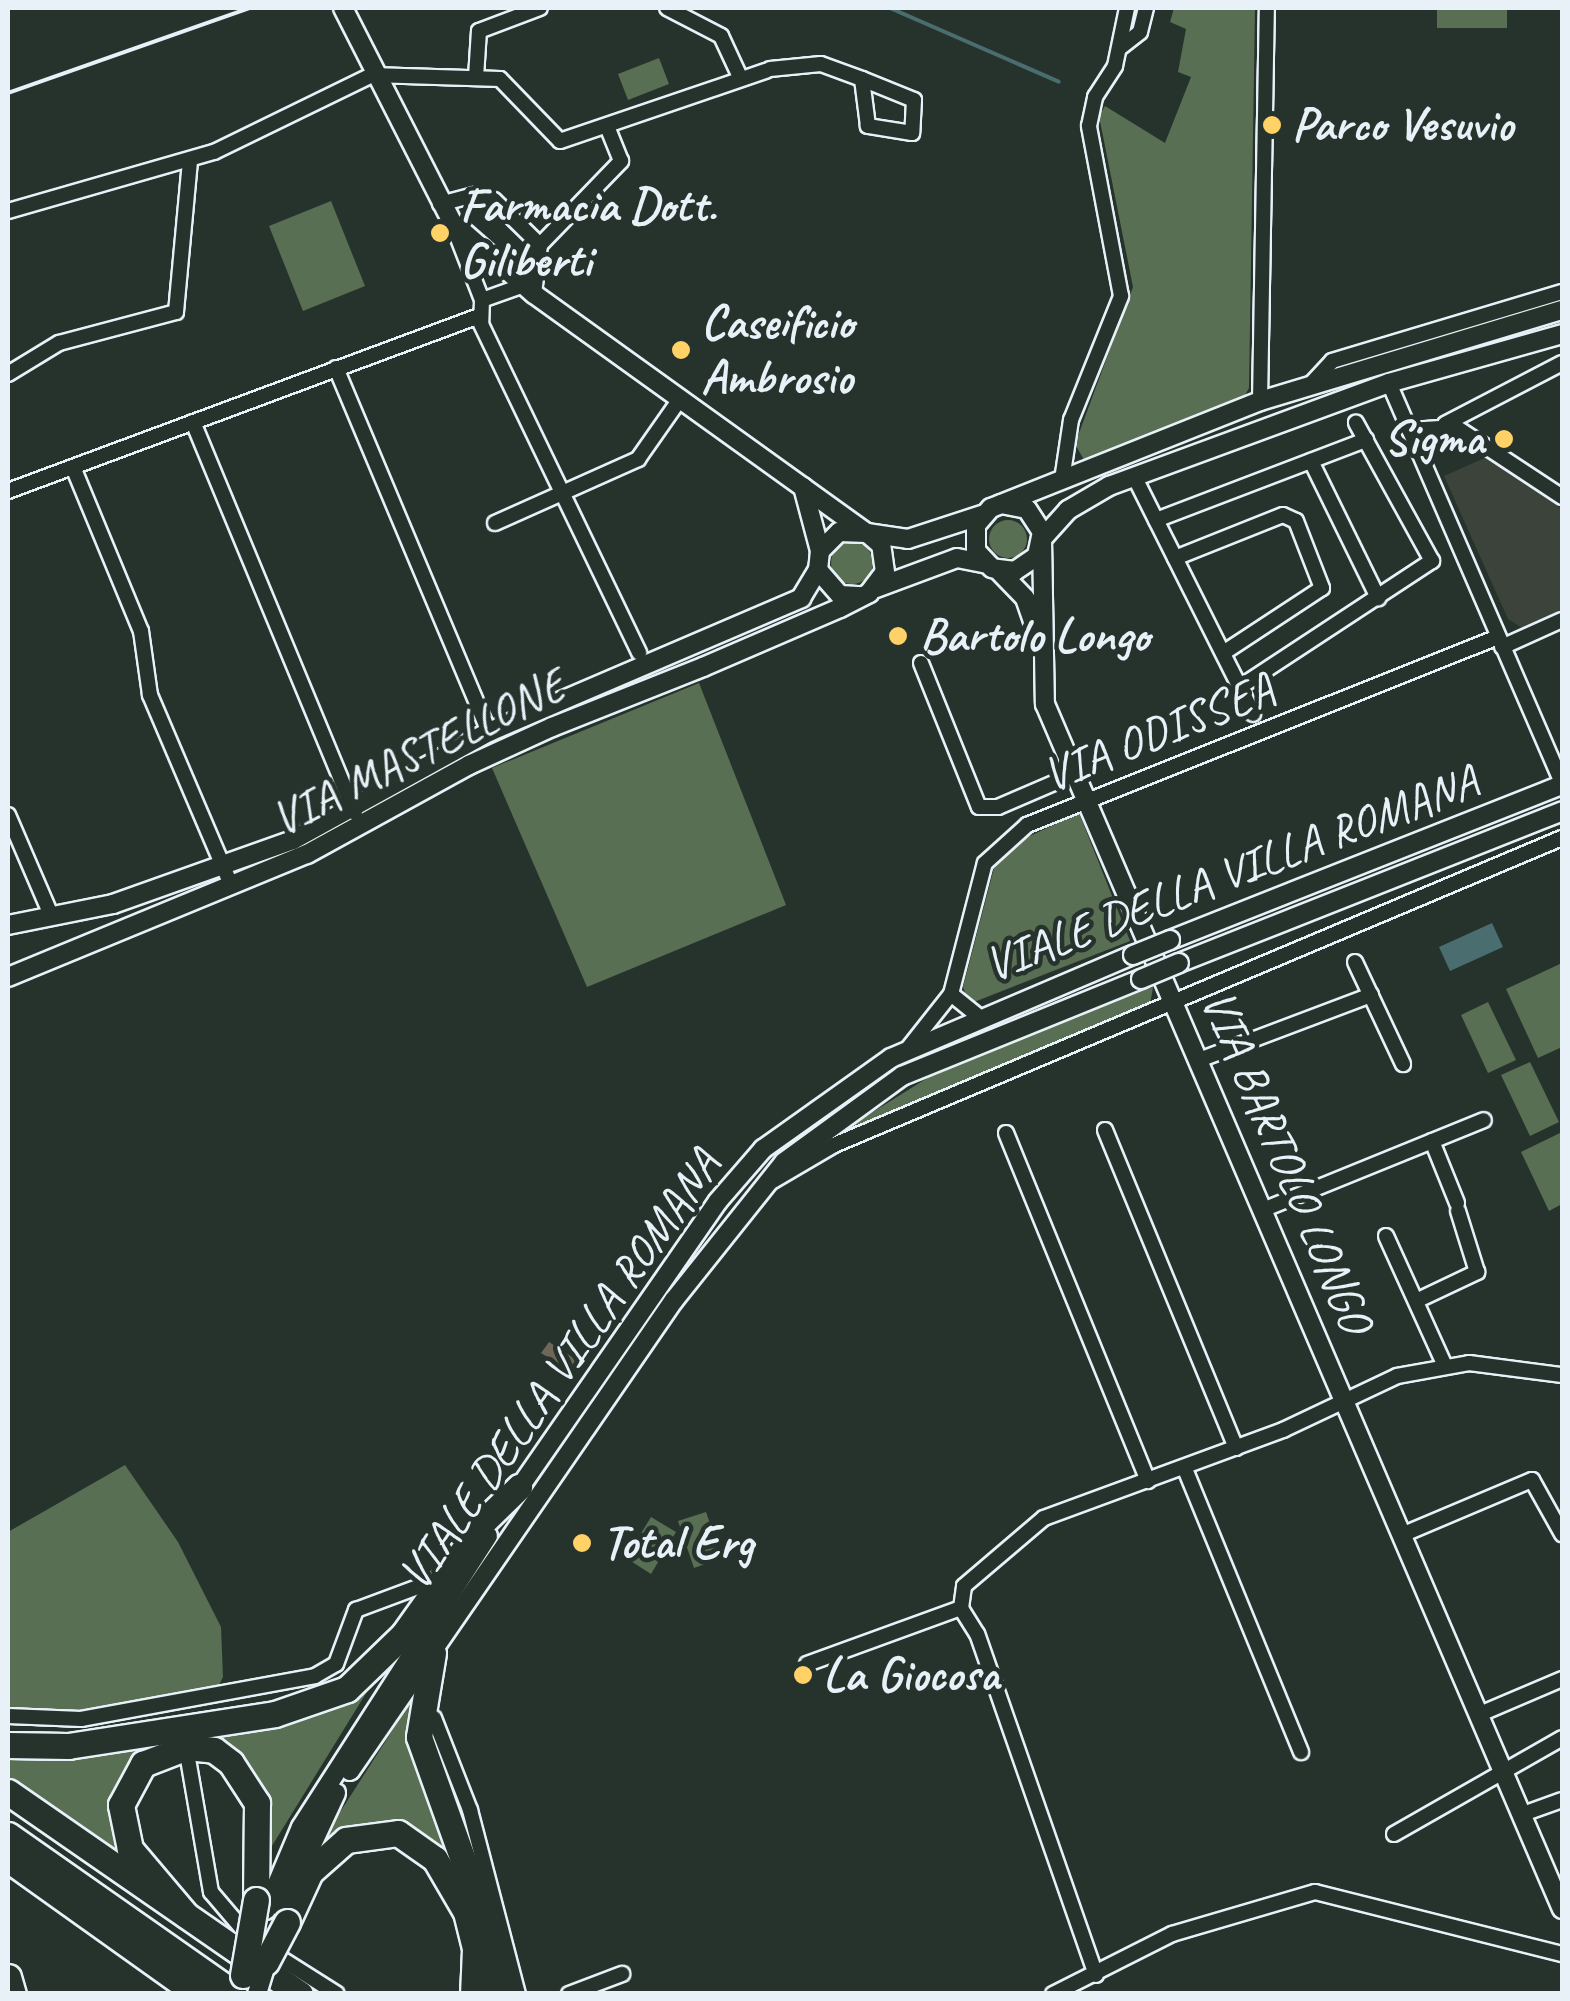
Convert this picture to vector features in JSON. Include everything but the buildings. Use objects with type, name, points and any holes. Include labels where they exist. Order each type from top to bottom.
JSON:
[{"type":"highway","points":[[8,1745],[68,1746],[275,1714],[347,1689],[403,1635],[484,1522],[519,1487]]},
{"type":"highway","points":[[433,1653],[419,1737],[483,1916],[498,1994]]},
{"type":"highway","points":[[186,1915],[130,1849],[121,1805],[143,1764],[187,1747],[214,1750],[232,1763],[257,1803],[272,1913],[289,1982]]},
{"type":"highway","points":[[8,1792],[289,1982]]},
{"type":"highway","points":[[8,1835],[243,1989],[272,1913],[310,1872],[346,1840],[398,1833],[435,1860],[466,1912],[476,1949],[473,1994]]},
{"type":"highway","points":[[8,1858],[197,1994]]},
{"type":"highway","points":[[8,1870],[95,1921]]},
{"type":"highway","points":[[8,1977],[12,1994]]},
{"type":"street","points":[[342,8],[372,76],[452,222],[481,308],[638,653]]},
{"type":"street","points":[[476,77],[479,31],[540,8]]},
{"type":"street","points":[[667,8],[722,36],[741,79]]},
{"type":"street","points":[[1062,480],[1071,420],[1122,296],[1089,126],[1121,48],[1127,8]]},
{"type":"street","points":[[1121,48],[1140,32],[1146,8]]},
{"type":"street","points":[[1266,426],[1260,401],[1267,8]]},
{"type":"street","points":[[8,212],[190,160],[372,76],[504,81],[554,140],[606,127],[768,70],[821,64],[862,79],[918,103],[912,132],[868,126],[862,79]]},
{"type":"street","points":[[529,289],[540,244],[621,161],[606,127]]},
{"type":"street","points":[[8,374],[59,343],[176,312],[190,160]]},
{"type":"street","points":[[440,204],[486,194],[540,244]]},
{"type":"street","points":[[452,222],[529,289],[867,533],[886,563],[869,592]]},
{"type":"street","points":[[8,491],[336,368],[529,289]]},
{"type":"street","points":[[1309,386],[1332,361],[1562,292]]},
{"type":"street","points":[[819,561],[839,532],[908,539],[982,515],[1260,401],[1562,310]]},
{"type":"street","points":[[803,487],[819,561],[830,589],[869,592],[957,558],[993,567],[1031,562],[1042,539],[1078,503],[1134,476],[1389,383],[1562,334]]},
{"type":"street","points":[[1379,363],[1562,784]]},
{"type":"street","points":[[1409,430],[1446,424],[1562,363]]},
{"type":"street","points":[[336,368],[489,732]]},
{"type":"street","points":[[495,522],[638,459],[680,398]]},
{"type":"street","points":[[193,422],[355,812]]},
{"type":"street","points":[[1240,688],[1378,598],[1433,556],[1356,423]]},
{"type":"street","points":[[1446,424],[1562,497]]},
{"type":"street","points":[[1156,520],[1366,440]]},
{"type":"street","points":[[1311,461],[1378,598]]},
{"type":"street","points":[[72,467],[141,631],[150,695],[232,884]]},
{"type":"street","points":[[1134,476],[1253,714]]},
{"type":"street","points":[[1001,504],[1027,509],[1042,539]]},
{"type":"street","points":[[982,515],[974,538],[993,567]]},
{"type":"street","points":[[1175,558],[1283,516],[1296,522],[1322,588],[1223,653]]},
{"type":"street","name":"VIA BARTOLO LONGO","points":[[1042,539],[1038,636],[1045,704],[1562,1909]]},
{"type":"street","name":"VIA MASTELLONE","points":[[8,925],[52,917],[223,866],[355,812],[489,732],[801,598],[819,561]]},
{"type":"street","name":"VIA BARTOLO LONGO","points":[[993,567],[1025,598],[1038,636]]},
{"type":"street","name":"VIA MASTELLONE","points":[[8,977],[370,826],[552,727],[869,592]]},
{"type":"street","name":"VIA ODISSEA","points":[[905,1051],[952,994],[984,863],[1027,825],[1088,798],[1562,620]]},
{"type":"street","points":[[922,663],[979,806],[998,806],[1077,773]]},
{"type":"street","name":"VIALE DELLA VILLA ROMANA","points":[[272,1913],[300,1828],[519,1487],[718,1201],[763,1150],[829,1096],[977,1015],[1562,784]]},
{"type":"street","name":"VIALE DELLA VILLA ROMANA","points":[[272,1913],[338,1789],[752,1196],[816,1134],[902,1076],[1562,811]]},
{"type":"street","points":[[8,814],[52,917]]},
{"type":"street","name":"VIALE DELLA VILLA ROMANA","points":[[752,1196],[834,1145],[1176,1006],[1562,838]]},
{"type":"street","points":[[1355,962],[1403,1064]]},
{"type":"street","points":[[952,994],[977,1015]]},
{"type":"street","points":[[1199,1060],[1371,995]]},
{"type":"street","points":[[1264,1209],[1484,1120]]},
{"type":"street","points":[[1104,1130],[1236,1448]]},
{"type":"street","points":[[1005,1140],[1145,1482]]},
{"type":"street","points":[[1416,1301],[1477,1272],[1458,1207],[1432,1141]]},
{"type":"street","points":[[1386,1236],[1444,1364]]},
{"type":"street","points":[[1096,1975],[977,1634],[961,1608],[964,1586],[1044,1518],[1185,1469],[1345,1399],[1444,1364],[1562,1375]]},
{"type":"street","points":[[1185,1469],[1301,1752]]},
{"type":"street","points":[[1404,1534],[1532,1480],[1562,1534]]},
{"type":"street","points":[[8,1716],[82,1719],[328,1671],[356,1610],[415,1588]]},
{"type":"street","points":[[807,1664],[961,1608]]},
{"type":"street","points":[[1480,1714],[1562,1679]]},
{"type":"street","points":[[179,1701],[182,1720]]},
{"type":"street","points":[[434,1718],[470,1810],[518,1994]]},
{"type":"street","points":[[1394,1834],[1503,1767],[1562,1738]]},
{"type":"street","points":[[187,1753],[207,1876],[222,1914],[337,1994]]},
{"type":"street","points":[[1522,1814],[1562,1800]]},
{"type":"street","points":[[1053,1994],[1172,1934],[1315,1892],[1562,1954]]},
{"type":"street","points":[[569,1994],[622,1974]]},
{"type":"street","points":[[243,1989],[289,1982]]},
{"type":"shaded area","points":[[1487,457],[1562,509],[1562,612],[1524,629],[1508,619],[1444,476]]},
{"type":"green space","points":[[1174,8],[1255,8],[1249,388],[1244,397],[1084,460],[1075,444],[1133,287],[1099,116],[1105,106],[1165,143],[1191,77],[1178,72],[1186,29],[1170,22]]},
{"type":"green space","points":[[1437,8],[1507,8],[1507,28],[1437,28]]},
{"type":"green space","points":[[659,58],[669,84],[628,100],[618,74]]},
{"type":"green space","points":[[331,201],[365,286],[303,311],[269,226]]},
{"type":"green space","points":[[1008,520],[1022,525],[1027,539],[1022,553],[1008,558],[994,553],[989,539],[994,525]]},
{"type":"green space","points":[[852,542],[867,548],[873,563],[867,578],[852,584],[837,578],[831,563],[837,548]]},
{"type":"green space","points":[[699,683],[786,905],[587,987],[492,768]]},
{"type":"green space","points":[[1079,813],[1130,941],[969,1004],[963,987],[994,868],[1017,842]]},
{"type":"green space","points":[[1562,963],[1562,1047],[1538,1058],[1506,989]]},
{"type":"green space","points":[[1153,987],[1149,1011],[828,1140],[945,1067]]},
{"type":"green space","points":[[1488,1002],[1516,1060],[1488,1073],[1461,1015]]},
{"type":"green space","points":[[1530,1062],[1559,1122],[1530,1136],[1501,1075]]},
{"type":"green space","points":[[1562,1132],[1562,1204],[1549,1211],[1521,1152]]},
{"type":"green space","points":[[125,1465],[178,1542],[221,1627],[223,1677],[215,1693],[76,1717],[8,1712],[8,1532]]},
{"type":"green space","points":[[706,1512],[722,1558],[694,1568],[678,1521]]},
{"type":"green space","points":[[651,1517],[676,1532],[651,1574],[626,1558]]},
{"type":"green space","points":[[381,1669],[267,1854],[231,1753],[128,1772],[131,1865],[8,1780],[8,1750],[211,1727]]},
{"type":"green space","points":[[412,1700],[478,1937],[399,1826],[363,1823],[333,1838],[326,1834]]},
{"type":"water","points":[[1492,923],[1503,947],[1450,971],[1439,947]]},
{"type":"waterway","points":[[890,8],[1059,82]]},
{"type":"railway","points":[[8,93],[249,8]]},
{"type":"place","name":"Parco Vesuvio","points":[[1272,125]]},
{"type":"place","name":"Farmacia Dott. Giliberti","points":[[440,233]]},
{"type":"place","name":"Caseificio Ambrosio","points":[[681,350]]},
{"type":"place","name":"Sigma","points":[[1504,439]]},
{"type":"place","name":"Bartolo Longo","points":[[898,636]]},
{"type":"place","name":"Total Erg","points":[[582,1543]]},
{"type":"place","name":"La Giocosa","points":[[803,1675]]}]
